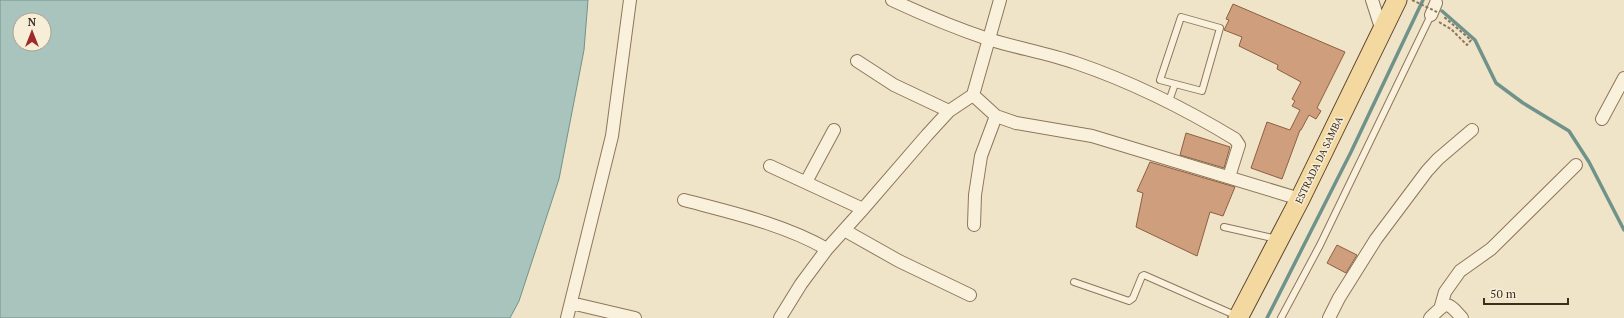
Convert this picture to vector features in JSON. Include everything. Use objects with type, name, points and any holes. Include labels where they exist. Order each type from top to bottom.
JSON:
[{"type":"main road","name":"ESTRADA DA SAMBA","points":[[1243,318],[1279,239],[1397,0]]},
{"type":"main road","name":"ESTRADA DA SAMBA","points":[[1243,318],[1297,230],[1408,0]]},
{"type":"street","points":[[568,318],[612,136],[630,0]]},
{"type":"street","points":[[892,0],[937,21],[989,39],[1075,63],[1169,101],[1235,140],[1238,145],[1238,151],[1229,177]]},
{"type":"street","points":[[780,318],[801,284],[826,249],[864,209],[927,135],[950,111],[972,95],[1000,0]]},
{"type":"street","points":[[1372,0],[1382,31]]},
{"type":"street","points":[[857,61],[894,85],[950,111]]},
{"type":"street","points":[[1602,120],[1624,78]]},
{"type":"street","points":[[972,95],[996,116],[1016,123],[1092,136],[1300,199]]},
{"type":"street","points":[[974,225],[981,156],[996,116]]},
{"type":"street","points":[[806,182],[834,130]]},
{"type":"street","points":[[1329,318],[1339,298],[1376,239],[1427,171],[1438,158],[1472,130]]},
{"type":"street","points":[[1430,318],[1441,306],[1445,292],[1460,271],[1491,250],[1576,165]]},
{"type":"street","points":[[770,166],[864,209]]},
{"type":"street","points":[[684,200],[758,220],[811,240],[826,249]]},
{"type":"street","points":[[844,230],[899,261],[970,295]]},
{"type":"street","points":[[572,303],[635,318]]},
{"type":"street","points":[[1441,306],[1449,305],[1462,318]]},
{"type":"lane","points":[[1281,318],[1320,245],[1436,10]]},
{"type":"lane","points":[[1181,17],[1220,28],[1202,90],[1175,84],[1160,80],[1181,17]]},
{"type":"lane","points":[[1169,101],[1175,84]]},
{"type":"lane","points":[[1224,227],[1279,239]]},
{"type":"lane","points":[[1074,282],[1129,301],[1133,298],[1142,276],[1144,275],[1243,318]]},
{"type":"path","points":[[1412,0],[1436,10],[1471,40],[1467,45],[1451,30],[1436,10]]},
{"type":"water","points":[[0,0],[588,0],[584,50],[559,179],[519,301],[510,318],[0,318]]},
{"type":"building","points":[[1233,4],[1345,52],[1317,108],[1321,111],[1316,119],[1309,115],[1300,130],[1282,179],[1251,168],[1267,122],[1290,130],[1300,110],[1292,106],[1295,101],[1292,99],[1301,82],[1277,69],[1278,65],[1239,46],[1242,37],[1224,30],[1229,20],[1226,19]]},
{"type":"building","points":[[1186,133],[1230,147],[1224,168],[1180,155]]},
{"type":"building","points":[[1150,162],[1235,187],[1223,216],[1210,212],[1197,256],[1136,227],[1143,193],[1137,191]]},
{"type":"building","points":[[1337,245],[1357,255],[1346,273],[1327,263]]},
{"type":"waterway","points":[[1267,318],[1351,152],[1423,0]]},
{"type":"waterway","points":[[1442,11],[1475,40],[1496,83],[1523,103],[1569,131],[1589,162],[1624,230]]}]
